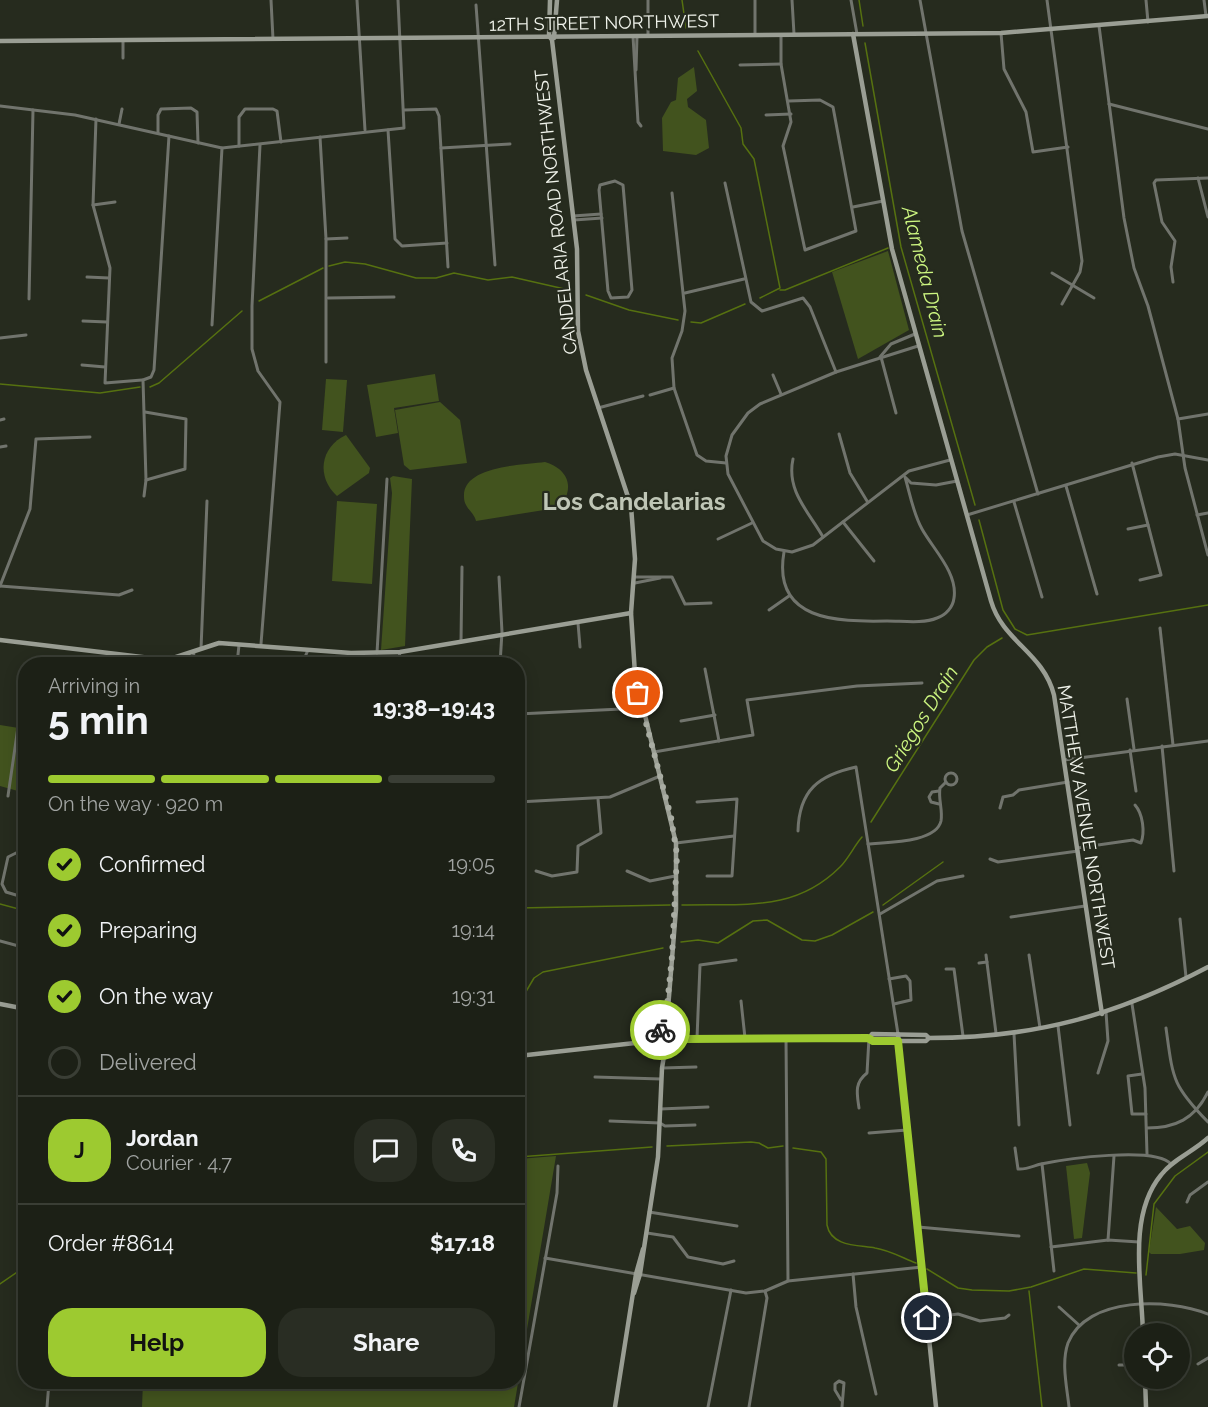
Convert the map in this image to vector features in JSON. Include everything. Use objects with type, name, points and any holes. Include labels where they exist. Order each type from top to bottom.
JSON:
[{"type":"street","points":[[271,0],[273,39]]},
{"type":"street","points":[[357,0],[365,130]]},
{"type":"street","points":[[0,106],[96,119],[222,148],[365,130],[404,128],[398,0]]},
{"type":"street","name":"CANDELARIA ROAD NORTHWEST","points":[[550,0],[552,37],[574,218],[579,331],[586,370],[631,506],[635,580],[631,613],[635,674],[676,843],[677,876],[666,1016],[666,1044],[662,1067]]},
{"type":"street","name":"CANDELARIA ROAD NORTHWEST","points":[[552,37],[557,0]]},
{"type":"street","points":[[648,0],[648,36]]},
{"type":"street","points":[[755,0],[755,35]]},
{"type":"street","points":[[792,0],[794,34]]},
{"type":"street","name":"MATTHEW AVENUE NORTHWEST","points":[[851,0],[892,249],[950,460],[998,620],[1006,631],[1036,658],[1049,678],[1054,695],[1085,906],[1108,1041],[1098,1073]]},
{"type":"street","points":[[920,0],[962,231],[1038,494]]},
{"type":"street","points":[[1047,0],[1082,261],[1080,272],[1062,304]]},
{"type":"street","points":[[1146,0],[1148,22]]},
{"type":"street","points":[[1204,0],[1207,16]]},
{"type":"street","points":[[476,5],[495,265]]},
{"type":"street","name":"12TH STREET NORTHWEST","points":[[0,41],[1001,33],[1207,16]]},
{"type":"street","points":[[1099,26],[1134,268],[1148,306],[1178,419],[1183,454],[1208,555]]},
{"type":"street","points":[[1001,33],[1005,69],[1026,112],[1033,152],[1068,147]]},
{"type":"street","points":[[781,34],[781,64],[791,114],[791,122],[783,146],[805,249],[856,231],[832,107],[820,100],[789,101]]},
{"type":"street","points":[[635,36],[638,122],[641,126]]},
{"type":"street","points":[[123,40],[123,58]]},
{"type":"street","points":[[740,65],[781,64]]},
{"type":"street","points":[[1109,104],[1208,129]]},
{"type":"street","points":[[158,134],[158,115],[161,109],[191,108],[197,112],[198,143]]},
{"type":"street","points":[[119,124],[122,109]]},
{"type":"street","points":[[239,147],[239,117],[245,109],[277,111],[281,142]]},
{"type":"street","points":[[29,299],[33,110]]},
{"type":"street","points":[[404,111],[436,110],[439,116],[448,267]]},
{"type":"street","points":[[766,115],[791,114]]},
{"type":"street","points":[[96,119],[93,205],[110,268],[105,383],[142,380],[152,377],[154,370],[169,136]]},
{"type":"street","points":[[388,130],[394,233],[397,243],[402,246],[447,243]]},
{"type":"street","points":[[320,137],[328,298],[327,362]]},
{"type":"street","points":[[441,148],[510,144]]},
{"type":"street","points":[[260,145],[252,349],[258,371],[280,402],[261,644]]},
{"type":"street","points":[[212,325],[222,148]]},
{"type":"street","points":[[1198,178],[1208,217]]},
{"type":"street","points":[[1173,282],[1171,267],[1175,241],[1162,222],[1154,183],[1156,180],[1208,178]]},
{"type":"street","points":[[620,182],[623,185],[632,290],[628,297],[611,298],[609,296],[601,216],[600,185],[620,182]]},
{"type":"street","points":[[725,183],[744,279],[751,302],[762,311],[803,298],[810,307],[836,372]]},
{"type":"street","points":[[672,194],[684,294],[682,331],[672,358],[674,388],[697,455],[706,461],[726,463]]},
{"type":"street","points":[[852,207],[883,201]]},
{"type":"street","points":[[93,205],[114,202]]},
{"type":"street","points":[[574,218],[601,216]]},
{"type":"street","points":[[326,239],[347,238]]},
{"type":"street","points":[[1052,273],[1094,298]]},
{"type":"street","points":[[87,277],[109,278]]},
{"type":"street","points":[[684,294],[744,279]]},
{"type":"street","points":[[328,298],[394,297]]},
{"type":"street","points":[[83,321],[106,322]]},
{"type":"street","points":[[880,357],[891,344],[915,334]]},
{"type":"street","points":[[0,338],[26,335]]},
{"type":"street","points":[[918,346],[836,372],[781,394],[754,408],[740,423],[728,445],[726,463],[731,481],[763,541],[784,552],[806,549],[909,471],[950,460]]},
{"type":"street","points":[[880,357],[896,413]]},
{"type":"street","points":[[82,365],[105,367]]},
{"type":"street","points":[[773,375],[781,394]]},
{"type":"street","points":[[142,380],[145,412],[146,480],[144,496]]},
{"type":"street","points":[[650,395],[674,388]]},
{"type":"street","points":[[598,408],[643,396]]},
{"type":"street","points":[[145,412],[186,419],[185,470],[146,480]]},
{"type":"street","points":[[1178,419],[1208,414]]},
{"type":"street","points":[[839,434],[850,473],[867,501]]},
{"type":"street","points":[[90,437],[36,438],[30,509],[0,586],[119,595],[132,590]]},
{"type":"street","points":[[0,447],[6,446]]},
{"type":"street","points":[[967,515],[1066,486],[1132,463],[1183,454],[1208,460]]},
{"type":"street","points":[[793,459],[791,470],[793,487],[801,505],[823,537]]},
{"type":"street","points":[[1132,463],[1161,575],[1140,580]]},
{"type":"street","points":[[904,477],[911,483],[936,484],[957,481]]},
{"type":"street","points":[[784,552],[782,573],[789,596],[812,614],[831,618],[903,621],[932,620],[944,615],[952,604],[954,587],[944,563],[922,529],[904,477]]},
{"type":"street","points":[[377,652],[387,479]]},
{"type":"street","points":[[1066,486],[1096,594]]},
{"type":"street","points":[[201,649],[207,501]]},
{"type":"street","points":[[1014,502],[1042,597]]},
{"type":"street","points":[[1197,515],[1208,513]]},
{"type":"street","points":[[843,522],[874,561]]},
{"type":"street","points":[[718,539],[752,523]]},
{"type":"street","points":[[1128,529],[1148,525]]},
{"type":"street","points":[[461,642],[462,567]]},
{"type":"street","points":[[499,577],[500,657]]},
{"type":"street","points":[[635,580],[674,579],[685,604],[711,603]]},
{"type":"street","points":[[769,610],[789,596]]},
{"type":"street","points":[[175,657],[219,643],[261,644],[308,650],[400,652],[631,613]]},
{"type":"street","points":[[578,623],[580,647]]},
{"type":"street","points":[[1160,628],[1173,745]]},
{"type":"street","points":[[0,640],[141,657]]},
{"type":"street","points":[[238,657],[239,644]]},
{"type":"street","points":[[305,657],[308,650]]},
{"type":"street","points":[[194,651],[194,657]]},
{"type":"street","points":[[399,657],[400,652]]},
{"type":"street","points":[[705,669],[719,741]]},
{"type":"street","points":[[654,752],[753,735],[747,700],[856,686],[922,683]]},
{"type":"street","points":[[1127,699],[1136,791]]},
{"type":"street","points":[[525,714],[642,708]]},
{"type":"street","points":[[681,721],[715,716]]},
{"type":"street","points":[[8,796],[18,727]]},
{"type":"street","points":[[1064,760],[1208,741]]},
{"type":"street","points":[[1162,746],[1174,871]]},
{"type":"street","points":[[798,831],[803,801],[814,785],[835,771],[856,766],[898,1037],[936,1407]]},
{"type":"street","points":[[868,844],[930,834],[941,820],[939,791],[949,773],[957,777],[953,785],[946,782]]},
{"type":"street","points":[[525,802],[610,797],[660,776]]},
{"type":"street","points":[[1000,808],[1003,797],[1013,795],[1019,790],[1068,782]]},
{"type":"street","points":[[939,791],[932,792],[929,797],[931,802],[939,804]]},
{"type":"street","points":[[536,871],[552,876],[577,872],[578,846],[601,832],[598,798]]},
{"type":"street","points":[[697,802],[737,799],[732,876],[707,876]]},
{"type":"street","points":[[990,859],[998,862],[1133,840],[1141,843],[1143,836],[1140,811],[1135,805]]},
{"type":"street","points":[[676,843],[735,836]]},
{"type":"street","points":[[18,853],[8,857],[3,889],[18,896]]},
{"type":"street","points":[[627,871],[650,881],[677,876]]},
{"type":"street","points":[[879,914],[936,881],[963,876]]},
{"type":"street","points":[[1011,917],[1085,906]]},
{"type":"street","points":[[1180,919],[1186,979]]},
{"type":"street","points":[[0,941],[18,946]]},
{"type":"street","points":[[986,955],[996,1036]]},
{"type":"street","points":[[1029,955],[1040,1029]]},
{"type":"street","points":[[697,1039],[700,965],[736,960]]},
{"type":"street","points":[[979,963],[987,962]]},
{"type":"street","points":[[635,1042],[657,1034],[697,1039],[868,1038],[872,1034],[898,1037],[926,1035],[929,1038],[964,1038],[1014,1034],[1058,1026],[1132,1004],[1208,967]]},
{"type":"street","points":[[946,969],[954,969],[964,1038]]},
{"type":"street","points":[[889,979],[908,978],[913,998],[909,1002],[893,1004]]},
{"type":"street","points":[[741,1001],[745,1038]]},
{"type":"street","points":[[0,1004],[18,1007]]},
{"type":"street","points":[[1132,1004],[1143,1074],[1147,1154]]},
{"type":"street","points":[[615,1407],[658,1157],[662,1067],[657,1034],[666,1016]]},
{"type":"street","points":[[1058,1026],[1070,1125]]},
{"type":"street","points":[[1166,1028],[1174,1080],[1180,1093],[1208,1122]]},
{"type":"street","points":[[1014,1034],[1019,1125]]},
{"type":"street","points":[[786,1038],[788,1281]]},
{"type":"street","points":[[859,1108],[856,1089],[859,1079],[868,1070],[868,1038]]},
{"type":"street","points":[[525,1055],[635,1042],[666,1044],[685,1039]]},
{"type":"street","points":[[662,1067],[696,1067]]},
{"type":"street","points":[[1143,1074],[1128,1076],[1132,1114],[1146,1114]]},
{"type":"street","points":[[595,1077],[661,1079]]},
{"type":"street","points":[[1147,1128],[1175,1126],[1196,1110],[1208,1092]]},
{"type":"street","points":[[660,1109],[708,1107]]},
{"type":"street","points":[[610,1121],[660,1123],[665,1126],[695,1125]]},
{"type":"street","points":[[869,1133],[907,1130]]},
{"type":"street","points":[[1143,1323],[1140,1242],[1148,1197],[1160,1176],[1171,1164],[1208,1138]]},
{"type":"street","points":[[1015,1148],[1018,1169],[1042,1164],[1147,1154],[1162,1157],[1171,1164]]},
{"type":"street","points":[[1108,1240],[1114,1156]]},
{"type":"street","points":[[1042,1164],[1054,1271]]},
{"type":"street","points":[[525,1373],[560,1173],[558,1166]]},
{"type":"street","points":[[1186,1202],[1208,1182]]},
{"type":"street","points":[[649,1212],[737,1226]]},
{"type":"street","points":[[918,1227],[1019,1236]]},
{"type":"street","points":[[645,1233],[673,1238],[688,1257],[723,1264],[734,1261]]},
{"type":"street","points":[[1051,1247],[1108,1240],[1140,1242]]},
{"type":"street","points":[[545,1258],[731,1290],[765,1291],[788,1281],[922,1267]]},
{"type":"street","points":[[853,1274],[856,1307],[876,1394]]},
{"type":"street","points":[[708,1407],[731,1290]]},
{"type":"street","points":[[749,1407],[767,1298],[765,1291]]},
{"type":"street","points":[[1069,1407],[1065,1354],[1079,1325],[1105,1310],[1142,1305],[1190,1307],[1208,1314]]},
{"type":"street","points":[[1059,1307],[1079,1325]]},
{"type":"street","points":[[927,1318],[958,1314],[980,1321],[1005,1318],[1009,1315]]},
{"type":"street","points":[[1198,1364],[1208,1358]]},
{"type":"street","points":[[1119,1365],[1124,1365]]},
{"type":"street","points":[[841,1400],[845,1388],[844,1383],[839,1381],[835,1384],[835,1390],[842,1407]]},
{"type":"street","points":[[47,1407],[48,1389]]},
{"type":"street","points":[[519,1407],[522,1389]]},
{"type":"street","points":[[1145,1389],[1146,1407]]},
{"type":"green space","points":[[694,67],[697,91],[687,99],[688,107],[706,120],[709,148],[696,155],[663,151],[662,118],[671,102],[676,100],[678,78]]},
{"type":"green space","points":[[888,251],[909,330],[858,359],[832,272]]},
{"type":"green space","points":[[435,374],[439,401],[394,408],[398,433],[376,437],[367,385]]},
{"type":"green space","points":[[326,379],[347,380],[343,432],[322,430]]},
{"type":"green space","points":[[440,402],[460,420],[467,463],[410,470],[404,465],[395,410]]},
{"type":"green space","points":[[346,435],[370,468],[369,473],[337,496],[326,480],[324,463],[331,447]]},
{"type":"green space","points":[[545,462],[559,469],[568,482],[563,507],[476,521],[464,497],[466,487],[473,479],[495,469]]},
{"type":"green space","points":[[393,476],[412,479],[405,646],[381,650],[392,493],[390,478]]},
{"type":"green space","points":[[337,501],[377,504],[372,584],[332,581]]},
{"type":"green space","points":[[0,725],[18,728],[18,791],[0,786]]},
{"type":"green space","points":[[556,1156],[525,1341],[525,1158]]},
{"type":"green space","points":[[1087,1163],[1090,1173],[1082,1238],[1074,1239],[1066,1166]]},
{"type":"green space","points":[[1156,1207],[1177,1229],[1190,1226],[1205,1243],[1204,1250],[1180,1254],[1151,1254],[1149,1252]]},
{"type":"green space","points":[[143,1389],[517,1389],[514,1407],[142,1407]]},
{"type":"waterway","points":[[682,0],[686,28]]},
{"type":"waterway","name":"Alameda Drain","points":[[859,0],[863,26]]},
{"type":"waterway","name":"Alameda Drain","points":[[865,43],[901,247],[975,505]]},
{"type":"waterway","points":[[698,51],[741,128],[743,144],[754,159],[780,288],[760,298]]},
{"type":"waterway","points":[[780,290],[785,290],[888,248]]},
{"type":"waterway","points":[[329,266],[345,262],[365,264],[416,278],[436,278],[454,273],[488,280],[512,277],[569,290]]},
{"type":"waterway","points":[[259,301],[323,268]]},
{"type":"waterway","points":[[586,295],[629,310],[678,320]]},
{"type":"waterway","points":[[691,322],[701,323],[745,304]]},
{"type":"waterway","points":[[150,387],[159,383],[242,311]]},
{"type":"waterway","points":[[0,384],[100,393],[140,387]]},
{"type":"waterway","name":"Alameda Drain","points":[[979,520],[1003,610],[1015,629],[1027,635],[1208,605]]},
{"type":"waterway","name":"Griegos Drain","points":[[871,822],[974,660],[987,647],[1002,638]]},
{"type":"waterway","name":"Griegos Drain","points":[[682,905],[767,903],[786,899],[823,882],[840,867],[862,837]]},
{"type":"waterway","points":[[883,905],[943,862]]},
{"type":"waterway","name":"Griegos Drain","points":[[0,904],[18,909]]},
{"type":"waterway","name":"Griegos Drain","points":[[525,908],[670,905]]},
{"type":"waterway","points":[[681,942],[698,940],[718,943],[753,921],[767,920],[802,940],[815,941],[832,935],[873,912]]},
{"type":"waterway","points":[[525,993],[534,978],[543,972],[663,948]]},
{"type":"waterway","points":[[667,1146],[751,1142],[768,1148],[783,1146]]},
{"type":"waterway","points":[[525,1156],[652,1147]]},
{"type":"waterway","points":[[793,1148],[821,1152],[826,1159],[827,1225],[834,1237],[846,1244],[885,1250],[916,1263]]},
{"type":"waterway","points":[[1146,1275],[1154,1204],[1175,1176],[1208,1152]]},
{"type":"waterway","points":[[927,1269],[958,1288],[1009,1291],[1031,1287],[1084,1269],[1136,1273]]},
{"type":"waterway","points":[[0,1284],[18,1272]]},
{"type":"waterway","points":[[1029,1291],[1042,1407]]},
{"type":"way so far","points":[[638,693],[671,817],[677,855],[672,956],[666,1016],[660,1030]]},
{"type":"district","name":"Los Candelarias","points":[[634,502]]},
{"type":"route","points":[[660,1030],[658,1033],[663,1032],[668,1036],[667,1043],[685,1039],[745,1038],[868,1038],[873,1041],[898,1041],[927,1318]]}]
